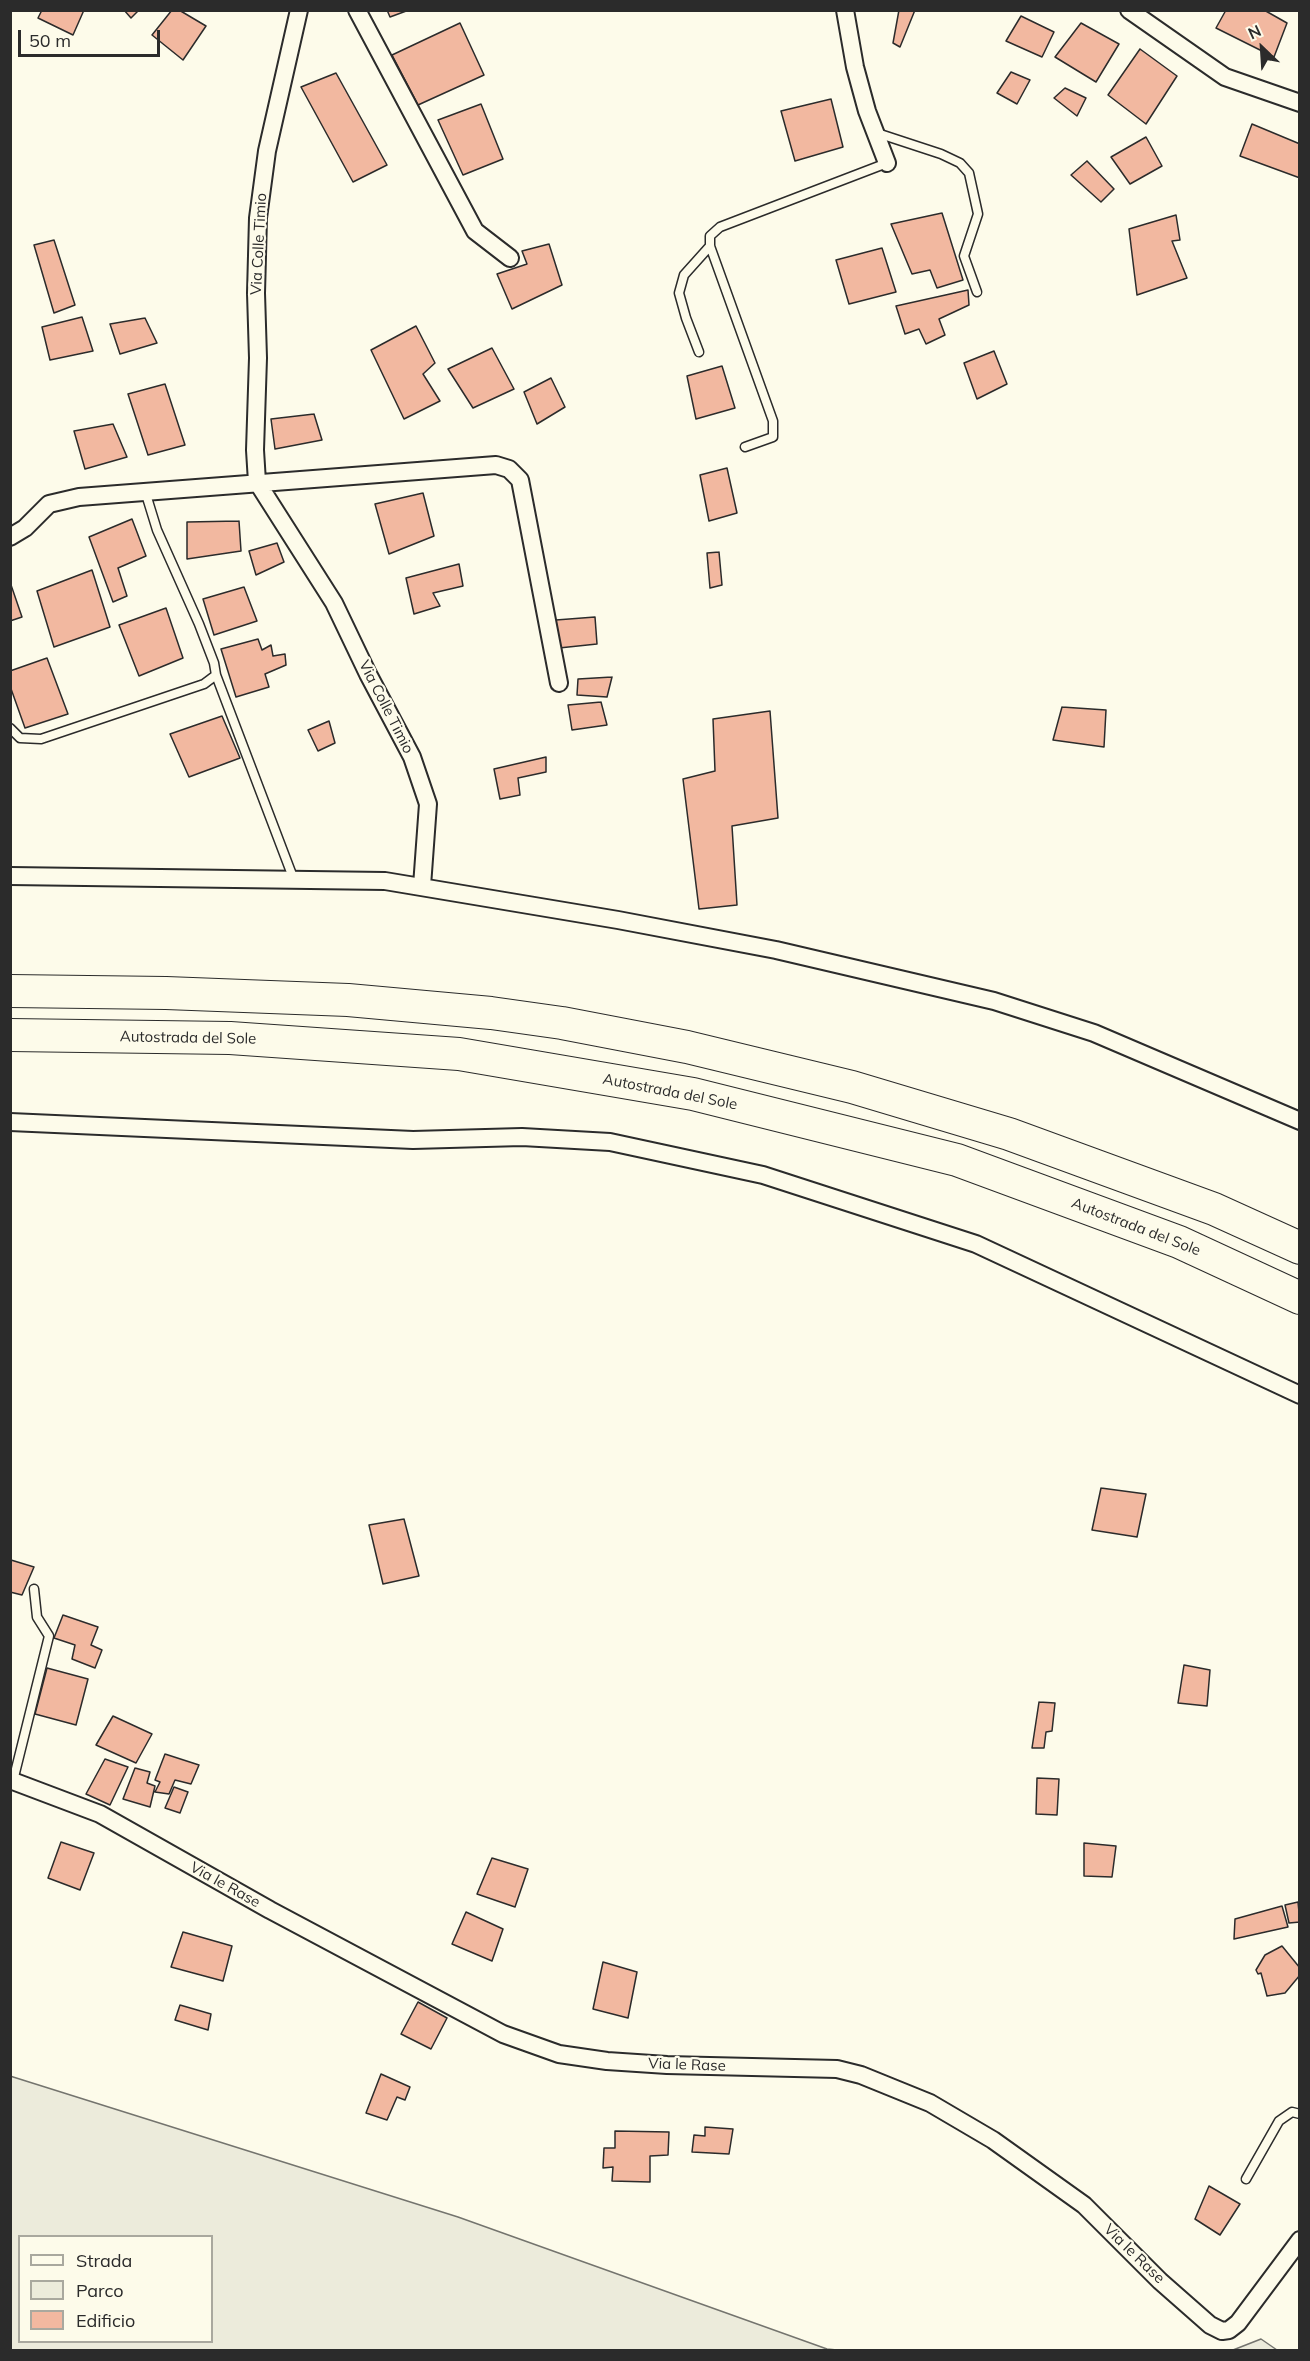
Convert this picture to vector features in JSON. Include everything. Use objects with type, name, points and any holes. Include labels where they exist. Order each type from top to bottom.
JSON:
[{"type":"highway","points":[[10,991],[166,993],[348,1000],[491,1013],[562,1023],[675,1044],[852,1087],[1009,1134],[1214,1209],[1299,1248]]},
{"type":"highway","name":"Autostrada del Sole","points":[[10,1035],[230,1038],[459,1054],[693,1094],[957,1160],[1179,1242],[1299,1298]]},
{"type":"street","name":"Via Colle Timio","points":[[299,10],[267,151],[258,218],[255,293],[258,358],[255,450],[257,482],[334,603],[412,757],[428,804],[422,886]]},
{"type":"street","points":[[357,10],[475,231],[510,258]]},
{"type":"street","points":[[845,10],[855,67],[867,111],[887,163]]},
{"type":"street","points":[[1129,10],[1225,77],[1299,104]]},
{"type":"street","points":[[10,537],[25,528],[49,504],[79,497],[496,465],[509,469],[520,480],[559,683]]},
{"type":"street","points":[[10,876],[385,880],[776,950],[994,1001],[1094,1033],[1299,1121]]},
{"type":"street","points":[[10,1122],[413,1140],[522,1137],[610,1142],[763,1174],[976,1244],[1299,1395]]},
{"type":"street","name":"Via le Rase","points":[[12,1780],[100,1814],[260,1904],[503,2034],[559,2054],[607,2061],[667,2065],[837,2069],[861,2075],[930,2103],[993,2140],[1084,2205],[1160,2281],[1210,2325],[1222,2331],[1229,2330],[1238,2323],[1299,2240]]},
{"type":"lane","points":[[875,133],[941,154],[960,163],[969,173],[978,214],[964,255],[977,292]]},
{"type":"lane","points":[[745,447],[773,437],[774,421],[710,246],[710,236],[720,227],[887,163]]},
{"type":"lane","points":[[699,352],[679,293],[684,274],[710,246]]},
{"type":"lane","points":[[144,491],[157,530],[203,634],[216,675],[294,879]]},
{"type":"lane","points":[[10,743],[20,738],[41,739],[204,684],[216,675]]},
{"type":"lane","points":[[10,728],[20,738]]},
{"type":"lane","points":[[12,1780],[49,1636],[37,1617],[34,1589]]},
{"type":"lane","points":[[1246,2179],[1279,2121],[1292,2112],[1299,2114]]},
{"type":"green space","points":[[10,2076],[458,2217],[827,2349],[837,2350],[11,2350]]},
{"type":"green space","points":[[1261,2339],[1277,2350],[1233,2350]]},
{"type":"building","points":[[42,10],[84,10],[73,35],[38,18]]},
{"type":"building","points":[[124,10],[139,10],[131,18]]},
{"type":"building","points":[[172,10],[179,10],[206,26],[183,60],[152,35]]},
{"type":"building","points":[[387,10],[409,10],[390,17]]},
{"type":"building","points":[[899,10],[915,10],[900,47],[893,43]]},
{"type":"building","points":[[1226,10],[1264,10],[1287,23],[1274,57],[1216,28]]},
{"type":"building","points":[[1021,16],[1054,32],[1042,57],[1006,41]]},
{"type":"building","points":[[460,23],[484,75],[418,105],[392,55]]},
{"type":"building","points":[[1081,23],[1119,44],[1096,82],[1055,57]]},
{"type":"building","points":[[1140,49],[1177,76],[1146,124],[1108,95]]},
{"type":"building","points":[[1011,72],[1030,80],[1017,104],[997,93]]},
{"type":"building","points":[[336,73],[387,165],[353,182],[301,87]]},
{"type":"building","points":[[1065,88],[1086,98],[1077,116],[1054,98]]},
{"type":"building","points":[[831,99],[843,147],[795,161],[781,111]]},
{"type":"building","points":[[481,104],[503,159],[463,175],[438,120]]},
{"type":"building","points":[[1252,124],[1300,144],[1300,178],[1240,156]]},
{"type":"building","points":[[1146,137],[1162,166],[1130,184],[1111,157]]},
{"type":"building","points":[[1087,161],[1114,189],[1101,202],[1071,175]]},
{"type":"building","points":[[942,213],[963,280],[937,288],[930,270],[912,274],[891,224]]},
{"type":"building","points":[[1176,215],[1180,240],[1172,241],[1187,278],[1137,295],[1129,229]]},
{"type":"building","points":[[54,240],[75,305],[54,313],[34,245]]},
{"type":"building","points":[[549,244],[562,285],[512,309],[497,274],[527,264],[522,251]]},
{"type":"building","points":[[882,248],[896,292],[849,304],[836,260]]},
{"type":"building","points":[[968,290],[969,305],[939,319],[945,335],[926,344],[919,329],[905,334],[896,306]]},
{"type":"building","points":[[82,317],[93,351],[50,360],[42,327]]},
{"type":"building","points":[[145,318],[157,343],[120,354],[110,324]]},
{"type":"building","points":[[416,326],[435,363],[423,374],[440,401],[404,419],[371,350]]},
{"type":"building","points":[[492,348],[514,389],[473,408],[448,369]]},
{"type":"building","points":[[994,351],[1007,384],[977,399],[964,363]]},
{"type":"building","points":[[722,366],[735,408],[696,419],[687,376]]},
{"type":"building","points":[[551,378],[565,407],[537,424],[524,392]]},
{"type":"building","points":[[165,384],[185,445],[148,455],[128,394]]},
{"type":"building","points":[[314,414],[322,440],[275,449],[271,419]]},
{"type":"building","points":[[113,424],[127,457],[85,469],[74,431]]},
{"type":"building","points":[[727,468],[737,513],[709,521],[700,475]]},
{"type":"building","points":[[423,493],[434,536],[389,554],[375,504]]},
{"type":"building","points":[[132,519],[146,556],[118,568],[127,596],[113,602],[89,537]]},
{"type":"building","points":[[239,521],[241,551],[187,559],[187,522]]},
{"type":"building","points":[[277,543],[284,562],[256,575],[249,551]]},
{"type":"building","points":[[719,552],[722,585],[710,588],[707,553]]},
{"type":"building","points":[[459,564],[463,586],[433,593],[440,606],[414,614],[406,578]]},
{"type":"building","points":[[92,570],[110,627],[54,647],[37,591]]},
{"type":"building","points":[[10,582],[22,617],[10,621]]},
{"type":"building","points":[[244,587],[257,621],[214,635],[203,599]]},
{"type":"building","points":[[166,608],[183,658],[139,676],[119,625]]},
{"type":"building","points":[[595,617],[597,644],[559,648],[556,620]]},
{"type":"building","points":[[258,639],[262,650],[271,645],[273,656],[285,654],[286,665],[265,674],[269,687],[236,697],[221,649]]},
{"type":"building","points":[[47,658],[68,714],[25,728],[10,686],[10,671]]},
{"type":"building","points":[[612,677],[607,697],[577,695],[578,679]]},
{"type":"building","points":[[601,702],[607,725],[572,730],[568,705]]},
{"type":"building","points":[[1062,707],[1106,710],[1104,747],[1053,740]]},
{"type":"building","points":[[770,711],[778,818],[732,826],[737,905],[699,909],[683,779],[715,771],[713,719]]},
{"type":"building","points":[[222,716],[240,758],[189,777],[170,734]]},
{"type":"building","points":[[329,721],[335,743],[318,751],[308,730]]},
{"type":"building","points":[[546,757],[546,772],[518,778],[520,795],[500,799],[494,769]]},
{"type":"building","points":[[1101,1488],[1146,1494],[1137,1537],[1092,1530]]},
{"type":"building","points":[[404,1519],[419,1576],[383,1584],[369,1525]]},
{"type":"building","points":[[11,1560],[34,1567],[22,1595],[10,1592]]},
{"type":"building","points":[[63,1615],[98,1627],[91,1645],[102,1650],[95,1668],[72,1659],[75,1645],[54,1638]]},
{"type":"building","points":[[1184,1665],[1210,1670],[1207,1706],[1178,1703]]},
{"type":"building","points":[[47,1668],[88,1679],[76,1725],[35,1714]]},
{"type":"building","points":[[1039,1702],[1055,1703],[1052,1731],[1046,1732],[1044,1748],[1032,1748]]},
{"type":"building","points":[[113,1716],[152,1734],[136,1763],[96,1745]]},
{"type":"building","points":[[165,1754],[199,1765],[191,1784],[175,1780],[169,1794],[155,1792],[160,1782],[155,1780]]},
{"type":"building","points":[[105,1759],[128,1767],[110,1805],[86,1794]]},
{"type":"building","points":[[135,1768],[150,1772],[147,1783],[155,1786],[150,1807],[123,1799]]},
{"type":"building","points":[[1037,1778],[1059,1779],[1057,1815],[1036,1814]]},
{"type":"building","points":[[174,1787],[188,1792],[180,1813],[165,1808]]},
{"type":"building","points":[[61,1842],[94,1853],[80,1890],[48,1878]]},
{"type":"building","points":[[1084,1843],[1116,1846],[1112,1877],[1084,1876]]},
{"type":"building","points":[[492,1858],[528,1869],[515,1907],[477,1894]]},
{"type":"building","points":[[1298,1902],[1300,1922],[1289,1923],[1285,1905]]},
{"type":"building","points":[[1282,1906],[1288,1927],[1234,1939],[1235,1919]]},
{"type":"building","points":[[466,1912],[503,1929],[492,1961],[452,1944]]},
{"type":"building","points":[[183,1932],[232,1946],[223,1981],[171,1967]]},
{"type":"building","points":[[1282,1946],[1300,1968],[1300,1975],[1285,1993],[1267,1996],[1261,1973],[1258,1974],[1256,1970],[1265,1955]]},
{"type":"building","points":[[603,1962],[637,1972],[628,2018],[593,2009]]},
{"type":"building","points":[[418,2002],[447,2018],[431,2049],[401,2034]]},
{"type":"building","points":[[180,2005],[211,2014],[208,2030],[175,2020]]},
{"type":"building","points":[[381,2074],[410,2087],[405,2100],[397,2097],[387,2120],[366,2113]]},
{"type":"building","points":[[705,2127],[733,2129],[729,2154],[692,2152],[694,2135],[705,2136]]},
{"type":"building","points":[[615,2131],[669,2132],[668,2155],[650,2156],[650,2182],[612,2181],[613,2167],[603,2168],[604,2148],[615,2148]]},
{"type":"building","points":[[1209,2186],[1240,2204],[1220,2235],[1195,2219]]}]
